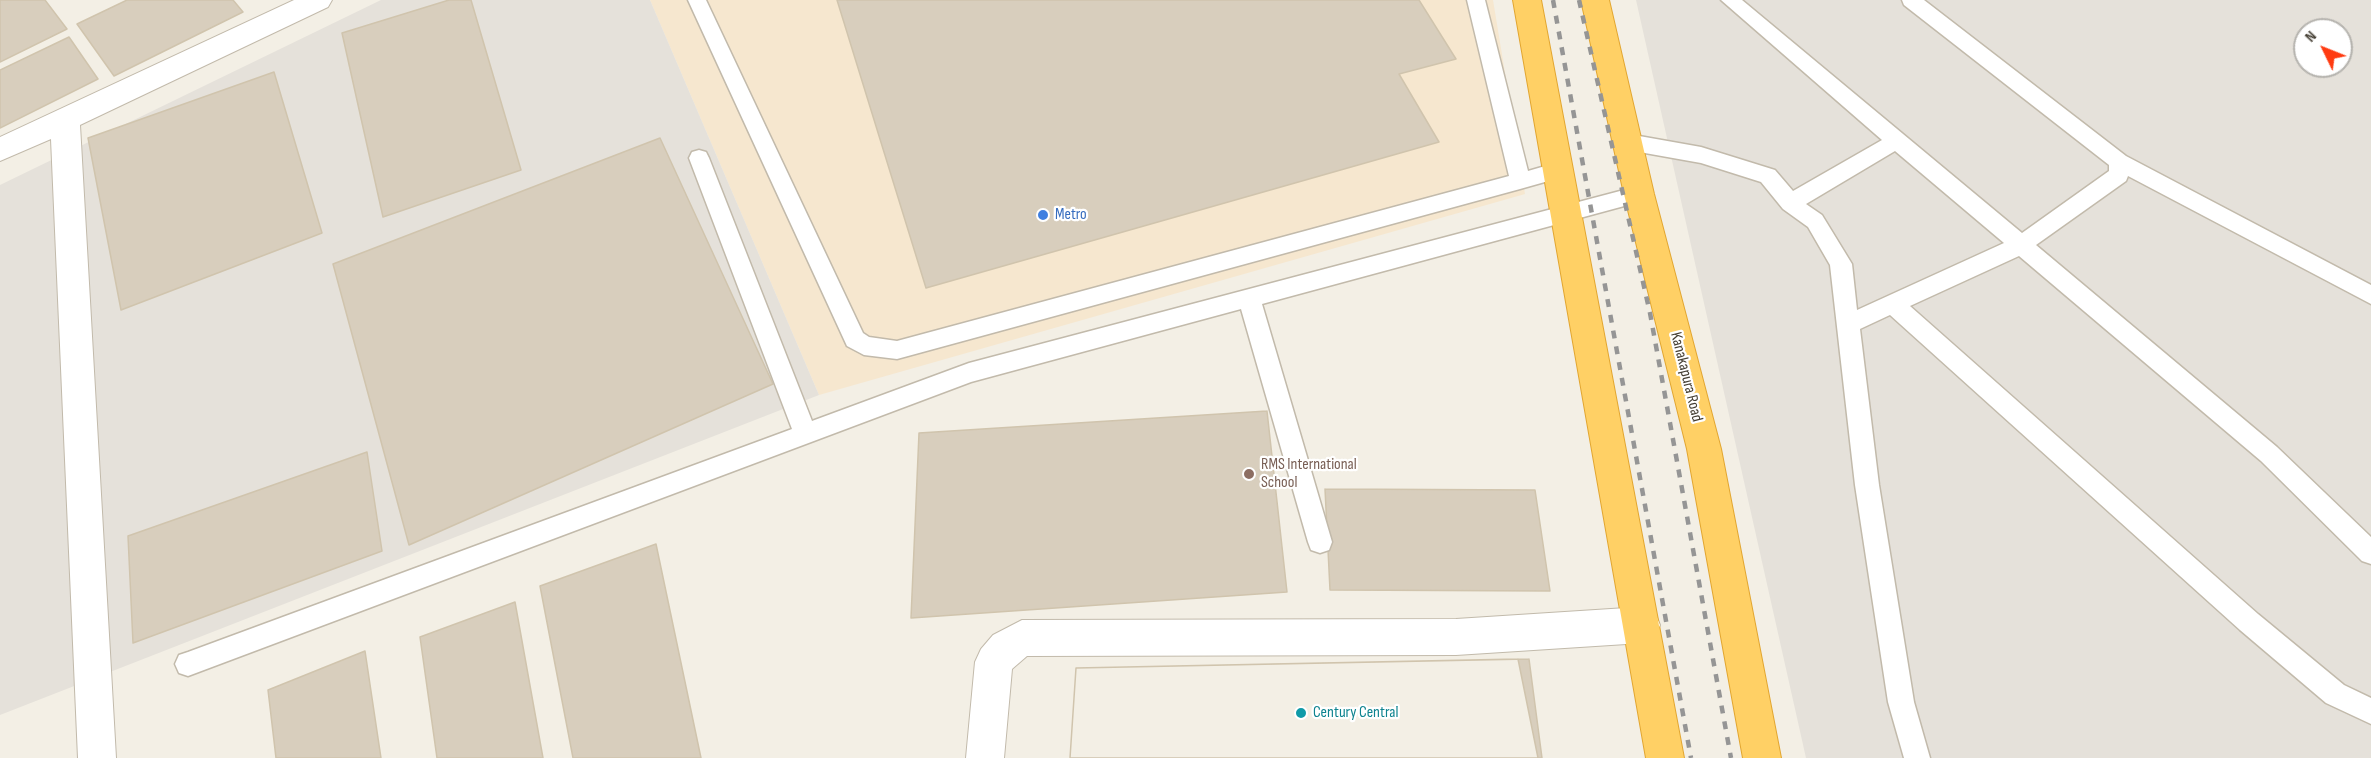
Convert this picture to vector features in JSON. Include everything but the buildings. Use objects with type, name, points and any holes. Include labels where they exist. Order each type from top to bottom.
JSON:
[{"type":"highway","points":[[1527,0],[1665,758]]},
{"type":"highway","name":"Kanakapura Road","points":[[1595,0],[1639,194],[1704,449],[1762,758]]},
{"type":"street","points":[[0,150],[306,2]]},
{"type":"street","points":[[65,120],[97,758]]},
{"type":"street","points":[[985,758],[994,662],[1006,648],[1022,638],[1456,637],[1642,625]]},
{"type":"lane","points":[[696,0],[855,339],[864,346],[897,350],[1559,170]]},
{"type":"lane","points":[[1476,0],[1520,181]]},
{"type":"lane","points":[[1730,0],[2269,454],[2371,553]]},
{"type":"lane","points":[[1911,0],[2119,162],[2371,295]]},
{"type":"lane","points":[[1790,203],[1896,141]]},
{"type":"lane","points":[[1628,142],[1701,155],[1768,176],[1790,203],[1815,221],[1840,264],[1867,485],[1901,702],[1917,758]]},
{"type":"lane","points":[[699,158],[806,434]]},
{"type":"lane","points":[[1848,324],[2021,245],[2119,176],[2119,162]]},
{"type":"lane","points":[[188,664],[969,373],[1639,194]]},
{"type":"lane","points":[[1249,298],[1320,542]]},
{"type":"lane","points":[[1892,303],[2249,622],[2335,694],[2371,711]]},
{"type":"shaded area","points":[[381,0],[650,0],[819,395],[0,715],[0,185]]},
{"type":"shaded area","points":[[650,0],[1493,0],[1525,194],[819,395]]},
{"type":"shaded area","points":[[1636,0],[2371,0],[2371,758],[1806,758]]},
{"type":"railway","points":[[1553,0],[1691,758]]},
{"type":"railway","points":[[1579,0],[1650,313],[1731,758]]},
{"type":"place","name":"Metro","points":[[1043,215]]},
{"type":"place","name":"RMS International School","points":[[1249,474]]},
{"type":"place","name":"Century Central","points":[[1301,713]]}]
